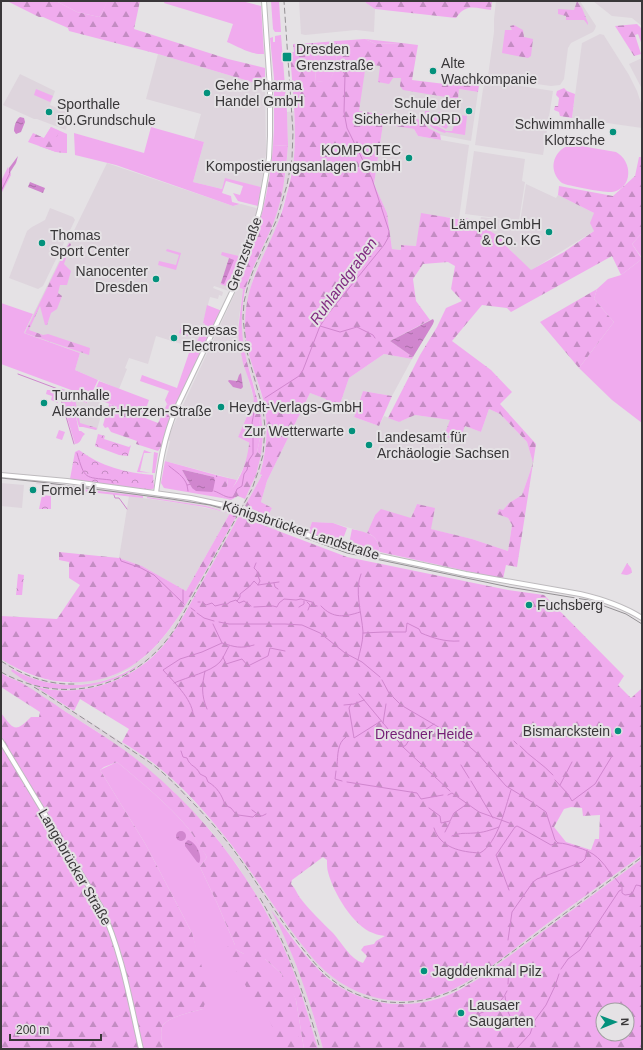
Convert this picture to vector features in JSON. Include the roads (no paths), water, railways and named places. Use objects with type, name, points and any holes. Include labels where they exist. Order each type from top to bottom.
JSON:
[{"type":"main road","name":"Grenzstraße","points":[[156,493],[161,453],[168,428],[234,287],[249,250],[260,209],[269,158],[270,136],[270,89],[264,1]]},
{"type":"main road","name":"Königsbrücker Landstraße","points":[[1,475],[67,481],[191,498],[224,505],[333,544],[369,554],[466,574],[597,598],[627,609],[642,618]]},
{"type":"main road","name":"Langebrücker Straße","points":[[1,741],[101,907],[111,928],[118,951],[141,1049]]},
{"type":"water","points":[[20,117],[24,118],[25,122],[21,132],[16,134],[14,127],[16,121]]},
{"type":"water","points":[[18,156],[16,163],[9,174],[9,168]]},
{"type":"water","points":[[30,182],[45,188],[43,193],[28,187]]},
{"type":"water","points":[[229,258],[234,260],[224,284],[221,283]]},
{"type":"water","points":[[433,319],[433,324],[413,357],[390,341]]},
{"type":"water","points":[[241,373],[243,387],[241,389],[233,387],[228,381],[237,381]]},
{"type":"water","points":[[182,470],[214,477],[215,481],[213,491],[196,491],[192,488]]},
{"type":"water","points":[[179,831],[183,831],[185,832],[185,840],[179,841],[176,838],[176,834]]},
{"type":"water","points":[[188,840],[194,843],[198,850],[200,857],[199,863],[185,846],[185,843]]},
{"type":"waterway","name":"Ruhlandgraben","points":[[265,398],[299,376],[303,370],[320,326],[388,238],[389,231],[372,179],[347,128],[344,112],[345,75],[342,68]]},
{"type":"waterway","points":[[1,191],[10,173]]},
{"type":"waterway","points":[[320,326],[340,332],[357,327],[373,335],[375,338]]},
{"type":"waterway","points":[[18,374],[58,389],[74,444]]},
{"type":"waterway","name":"Ruhlandgraben","points":[[214,491],[226,497],[234,497],[237,489],[242,486],[244,474],[253,454],[252,423],[256,408]]},
{"type":"waterway","points":[[77,453],[84,473],[87,476],[111,480],[113,483]]},
{"type":"waterway","points":[[169,466],[182,477],[187,485]]},
{"type":"waterway","name":"Ruhlandgraben","points":[[188,491],[187,485],[192,484]]},
{"type":"waterway","points":[[114,495],[115,498],[119,498],[127,509]]},
{"type":"waterway","points":[[120,558],[121,561],[141,568],[154,575],[183,603]]},
{"type":"waterway","points":[[256,563],[254,568],[257,571],[260,581],[258,585]]},
{"type":"waterway","points":[[358,660],[363,632],[358,595],[361,574]]},
{"type":"waterway","points":[[237,601],[240,594],[254,581],[258,585],[279,582]]},
{"type":"waterway","points":[[274,583],[275,587],[278,589]]},
{"type":"waterway","name":"Ruhlandgraben","points":[[183,590],[184,604]]},
{"type":"waterway","points":[[254,607],[277,607],[284,599],[301,599],[312,602],[313,605],[317,606]]},
{"type":"waterway","points":[[203,602],[206,605],[212,603],[215,606],[223,604],[226,605],[236,600],[239,603],[244,601],[251,606]]},
{"type":"waterway","points":[[299,607],[304,604],[304,601]]},
{"type":"waterway","points":[[307,602],[310,605],[308,610]]},
{"type":"waterway","points":[[321,606],[330,613],[339,616],[360,612]]},
{"type":"waterway","name":"Ruhlandgraben","points":[[191,608],[195,611]]},
{"type":"waterway","name":"Ruhlandgraben","points":[[197,613],[204,618],[214,621]]},
{"type":"waterway","name":"Ruhlandgraben","points":[[219,622],[229,624],[302,625],[320,633],[345,653],[362,662],[380,677]]},
{"type":"waterway","points":[[363,633],[406,632],[407,623],[419,629],[421,633],[444,640],[459,641]]},
{"type":"waterway","points":[[193,714],[192,708],[186,696],[163,670],[180,659],[202,652],[222,643],[213,624]]},
{"type":"waterway","points":[[222,643],[238,647],[254,645]]},
{"type":"waterway","points":[[174,683],[216,666],[229,646]]},
{"type":"waterway","points":[[223,657],[226,664],[242,659],[248,666],[268,656],[270,648],[285,651]]},
{"type":"waterway","points":[[205,671],[203,690],[207,709]]},
{"type":"waterway","name":"Ruhlandgraben","points":[[382,680],[389,693],[401,705],[464,742],[479,755],[506,786],[532,802]]},
{"type":"waterway","points":[[359,694],[403,747],[450,791]]},
{"type":"waterway","points":[[344,705],[354,704],[364,700]]},
{"type":"waterway","points":[[351,704],[349,708],[354,738],[381,721]]},
{"type":"waterway","points":[[383,723],[386,704]]},
{"type":"waterway","points":[[403,747],[409,740],[434,724]]},
{"type":"waterway","points":[[337,765],[339,746],[346,737]]},
{"type":"waterway","points":[[514,741],[517,744]]},
{"type":"waterway","points":[[520,746],[553,775]]},
{"type":"waterway","points":[[181,751],[183,757],[187,758],[200,774],[206,777],[208,782],[219,792],[225,805],[231,808],[235,813]]},
{"type":"waterway","points":[[555,780],[568,794],[572,801],[595,784],[612,756]]},
{"type":"waterway","points":[[560,785],[572,762]]},
{"type":"waterway","points":[[461,765],[469,778]]},
{"type":"waterway","points":[[336,771],[335,779],[342,781]]},
{"type":"waterway","points":[[471,781],[493,818]]},
{"type":"waterway","points":[[347,782],[417,793],[421,799],[443,795]]},
{"type":"waterway","points":[[434,828],[441,840],[452,848],[480,853],[492,841],[496,833],[511,790]]},
{"type":"waterway","points":[[448,795],[452,793],[479,812],[512,824]]},
{"type":"waterway","points":[[429,808],[440,816],[441,823],[450,821],[454,813],[467,804]]},
{"type":"waterway","name":"Ruhlandgraben","points":[[536,805],[546,812],[555,840],[558,843],[583,849],[593,854],[605,865],[612,876]]},
{"type":"waterway","points":[[252,810],[256,813]]},
{"type":"waterway","points":[[238,815],[253,817],[256,814],[262,816],[266,814]]},
{"type":"waterway","points":[[445,832],[450,822]]},
{"type":"waterway","points":[[509,890],[496,855],[515,827],[517,826],[551,845],[558,843]]},
{"type":"waterway","points":[[452,836],[483,832],[499,827]]},
{"type":"waterway","points":[[508,940],[512,912],[533,882],[537,879],[582,862],[585,859],[587,850]]},
{"type":"waterway","name":"Ruhlandgraben","points":[[615,878],[622,887],[622,893],[625,895],[632,894],[636,885],[642,886]]},
{"type":"waterway","points":[[561,969],[568,959],[580,950],[621,890]]},
{"type":"waterway","points":[[508,984],[509,966]]},
{"type":"waterway","points":[[516,1049],[530,1034],[535,1020],[546,1005],[559,974]]},
{"type":"waterway","points":[[473,1016],[488,1010],[497,1004],[507,991]]},
{"type":"waterway","points":[[505,996],[507,1010],[510,1016]]},
{"type":"tram line","points":[[1,478],[210,505],[228,510],[347,553],[509,587],[588,600],[626,614],[642,624]]},
{"type":"railway","points":[[1,672],[25,683],[49,688],[74,689],[98,686],[120,677],[141,665],[160,648],[176,627],[252,489],[263,455],[265,428],[263,409],[247,352],[243,318],[244,302],[253,271],[277,219],[287,185],[292,158],[293,132],[284,1]]},
{"type":"railway","points":[[1,661],[18,671],[36,678],[55,683],[75,684]]},
{"type":"railway","points":[[34,687],[155,766],[166,776],[203,813],[224,838],[289,930],[319,968],[337,984],[357,994],[378,1000],[399,1002],[421,1001],[442,995],[463,986],[482,974],[642,857]]},
{"type":"railway","points":[[260,898],[279,934],[295,972],[320,1049]]},
{"type":"place","name":"Dresden Grenzstraße","points":[[287,57]]},
{"type":"place","name":"Alte Wachkompanie","points":[[433,71]]},
{"type":"place","name":"Gehe Pharma Handel GmbH","points":[[207,93]]},
{"type":"place","name":"Schule der Sicherheit NORD","points":[[469,111]]},
{"type":"place","name":"Sporthalle 50.Grundschule","points":[[49,112]]},
{"type":"place","name":"Schwimmhalle Klotzsche","points":[[613,132]]},
{"type":"place","name":"KOMPOTEC Kompostierungsanlagen GmbH","points":[[409,158]]},
{"type":"place","name":"Lämpel GmbH & Co. KG","points":[[549,232]]},
{"type":"place","name":"Thomas Sport Center","points":[[42,243]]},
{"type":"place","name":"Nanocenter Dresden","points":[[156,279]]},
{"type":"place","name":"Renesas Electronics","points":[[174,338]]},
{"type":"place","name":"Turnhalle Alexander-Herzen-Straße","points":[[44,403]]},
{"type":"place","name":"Heydt-Verlags-GmbH","points":[[221,407]]},
{"type":"place","name":"Zur Wetterwarte","points":[[352,431]]},
{"type":"place","name":"Landesamt für Archäologie Sachsen","points":[[369,445]]},
{"type":"place","name":"Formel 4","points":[[33,490]]},
{"type":"place","name":"Fuchsberg","points":[[529,605]]},
{"type":"place","name":"Bismarckstein","points":[[618,731]]},
{"type":"place","name":"Jagddenkmal Pilz","points":[[424,971]]},
{"type":"place","name":"Lausaer Saugarten","points":[[461,1013]]},
{"type":"park label","name":"Dresdner Heide","points":[[424,734]]}]
